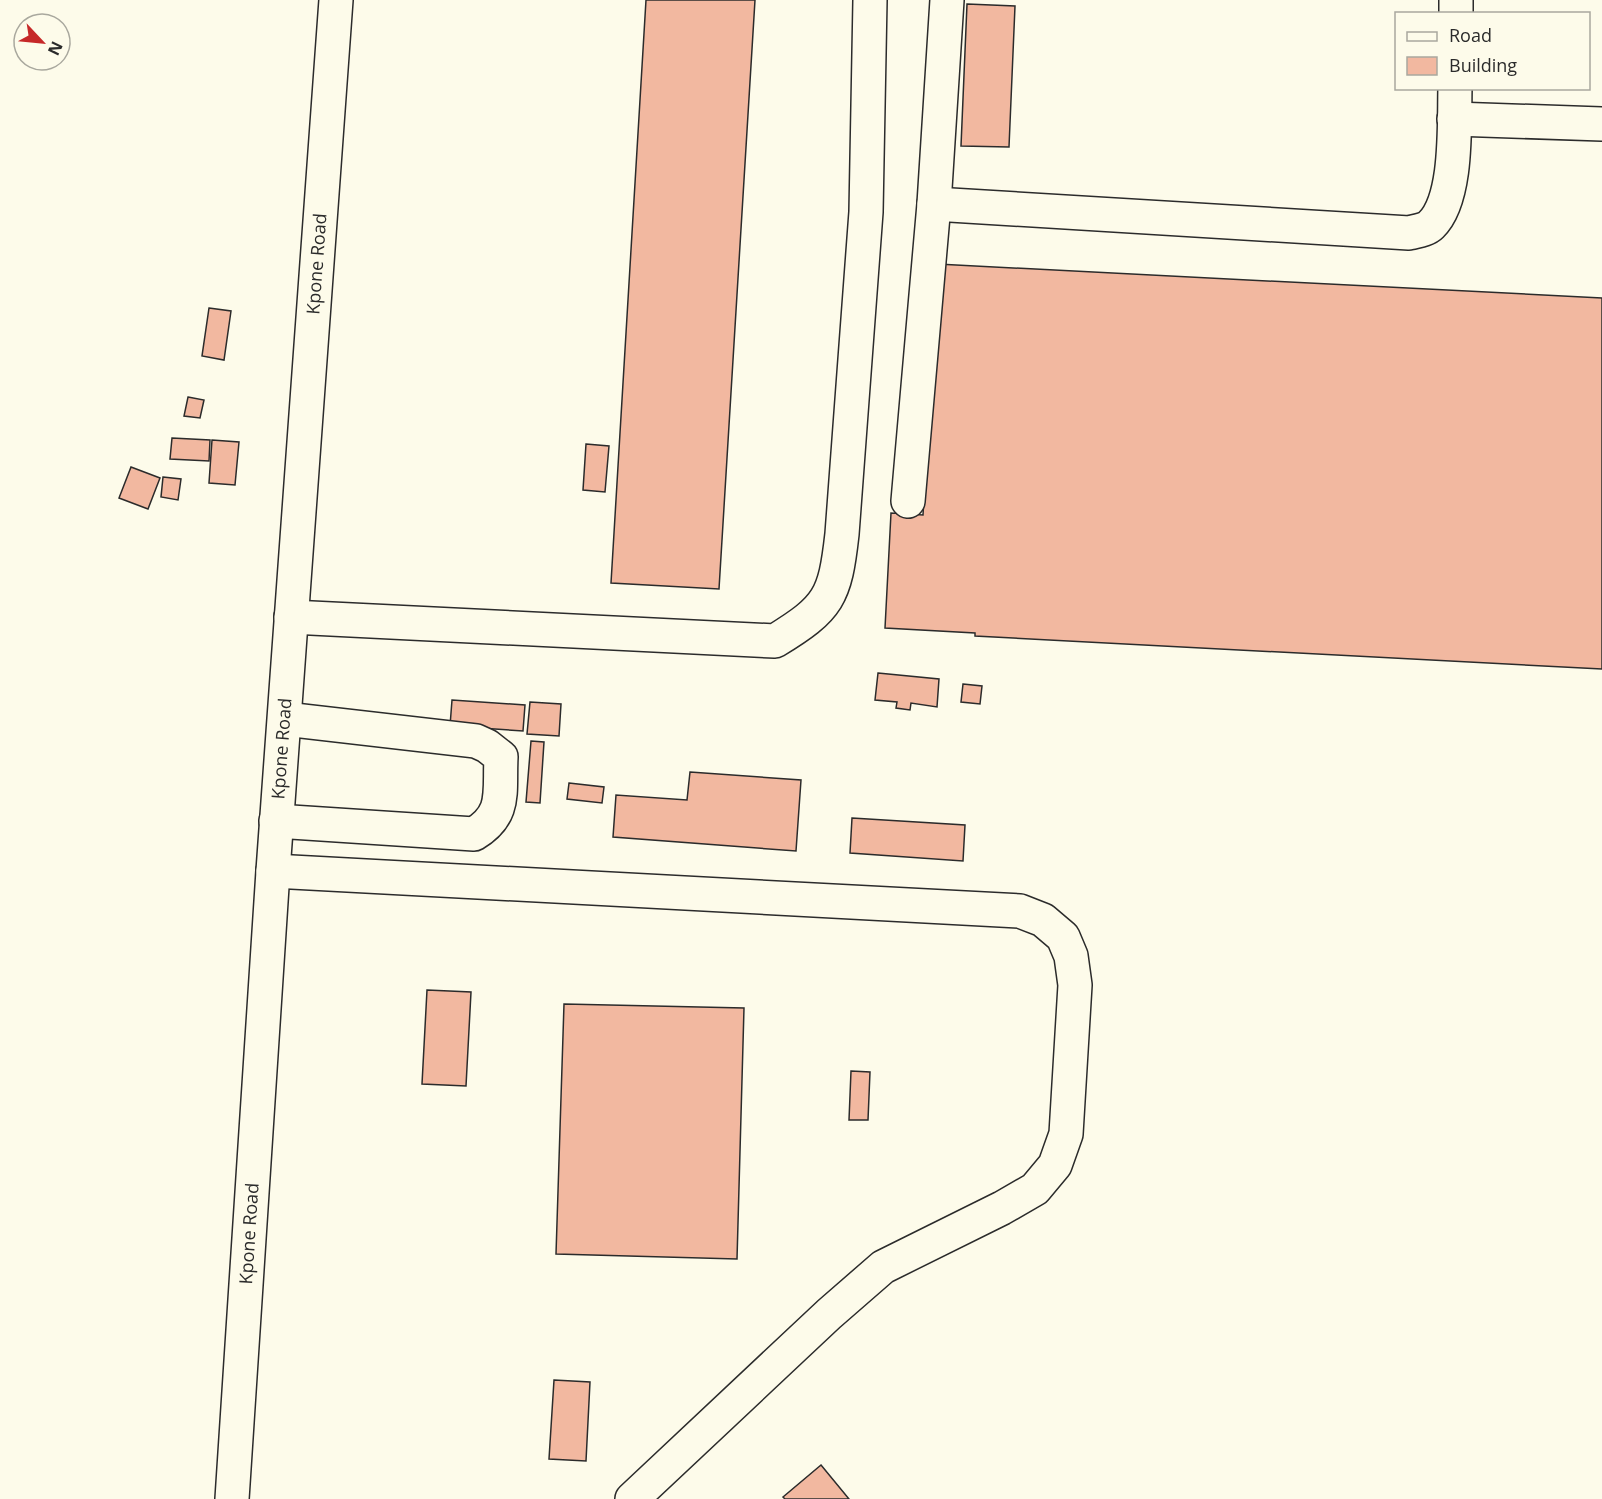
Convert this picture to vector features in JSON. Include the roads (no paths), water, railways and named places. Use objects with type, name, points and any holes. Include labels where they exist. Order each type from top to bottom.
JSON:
[{"type":"main road","name":"Kpone Road","points":[[232,1499],[276,821],[336,0]]},
{"type":"main road","points":[[291,617],[775,641],[799,626],[825,604],[837,574],[842,534],[866,212],[870,0]]},
{"type":"main road","points":[[908,501],[934,204],[946,0]]},
{"type":"main road","points":[[934,204],[1409,233],[1429,228],[1442,212],[1448,193],[1455,104],[1602,124]]},
{"type":"main road","points":[[276,821],[474,834],[489,825],[498,813],[501,758],[487,746],[476,741],[285,719]]},
{"type":"main road","points":[[273,871],[1020,911],[1043,920],[1062,937],[1071,956],[1075,985],[1066,1134],[1055,1165],[1035,1189],[1027,1194],[883,1267],[829,1314],[632,1499]]}]
